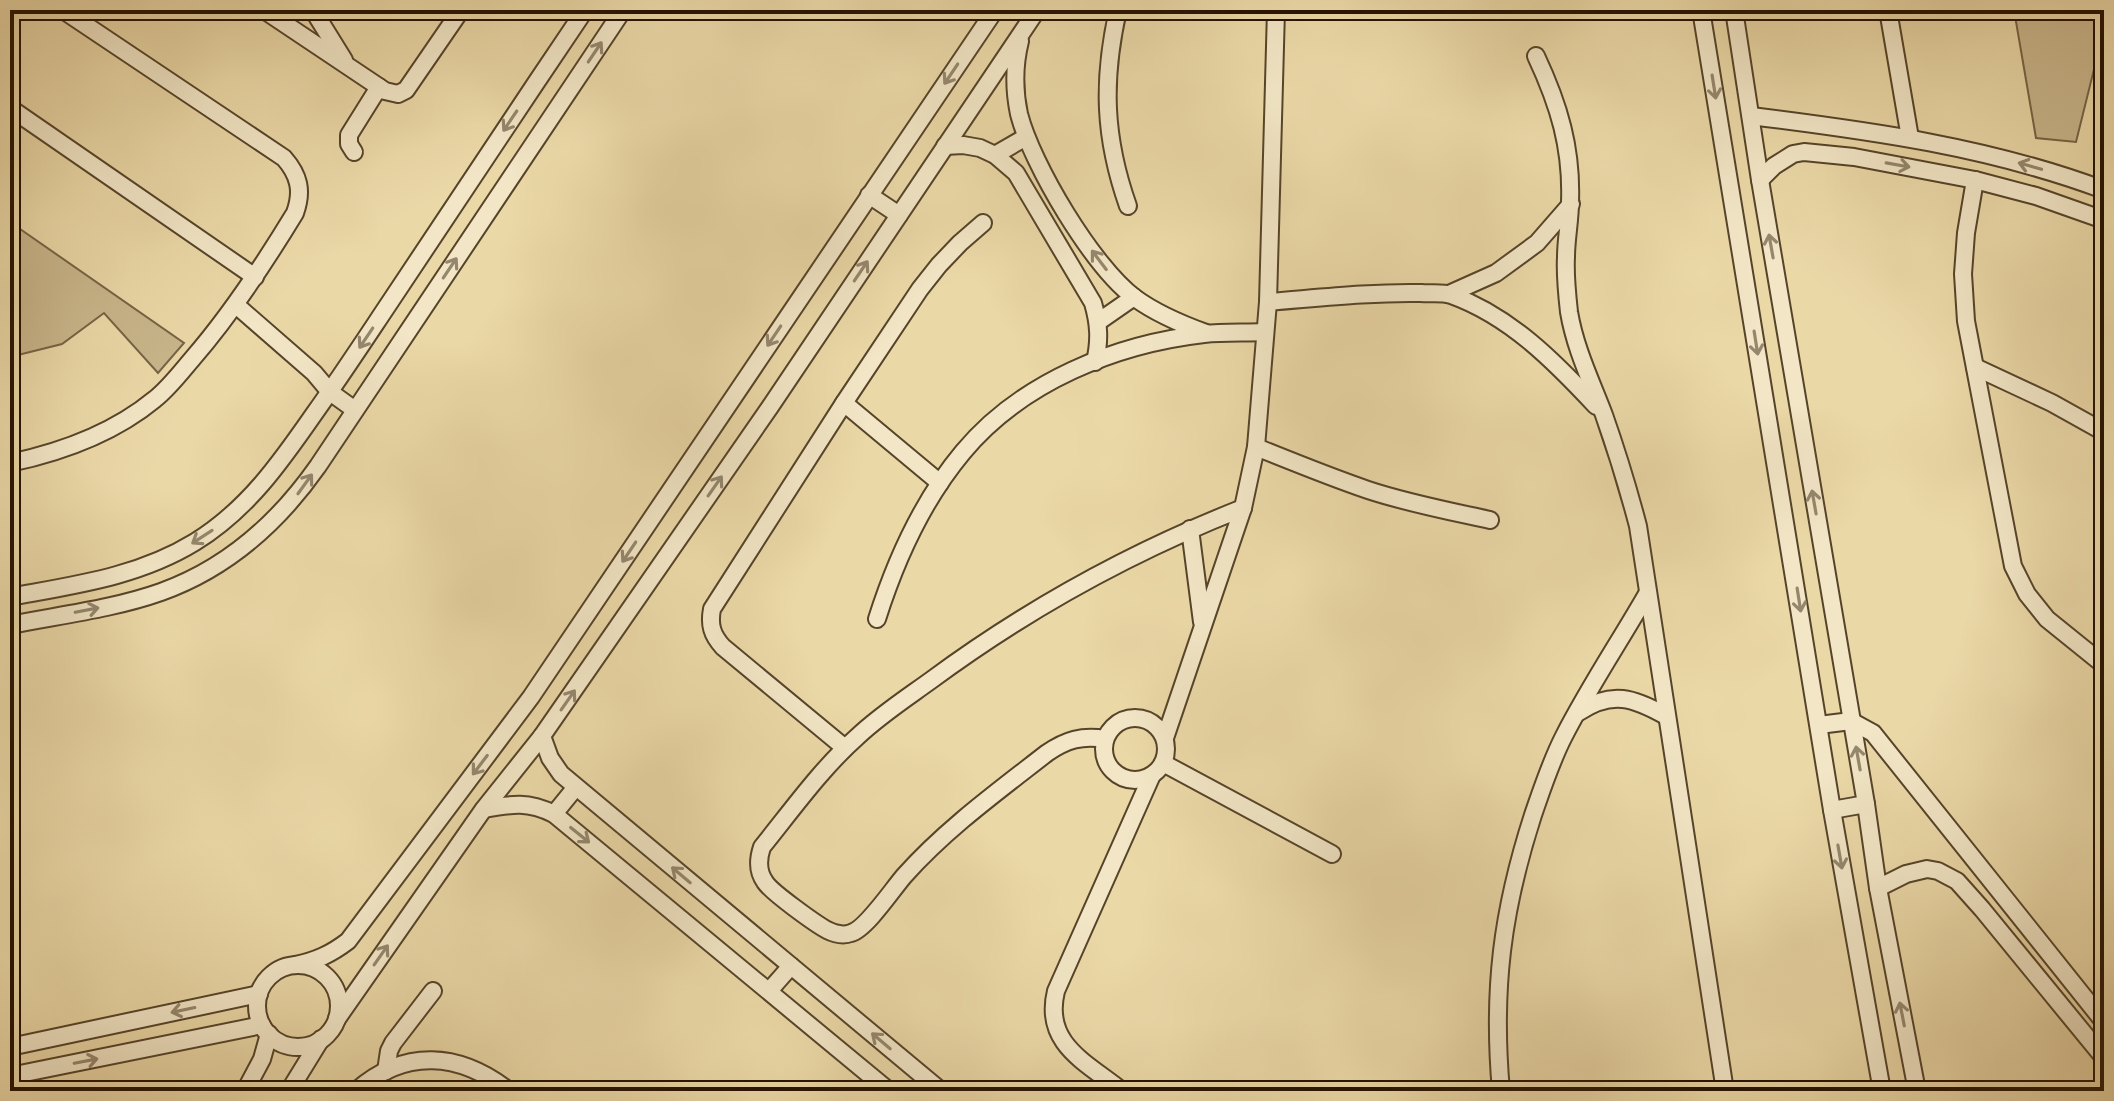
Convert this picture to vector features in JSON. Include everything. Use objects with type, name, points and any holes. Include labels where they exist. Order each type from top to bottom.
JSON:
[{"type":"street","points":[[10,463],[47,454],[94,436],[158,397],[236,305],[295,213],[299,201],[297,177],[291,166],[273,151],[63,10]]},
{"type":"street","points":[[264,10],[379,87],[398,94],[406,90],[461,10]]},
{"type":"street","points":[[313,10],[348,66]]},
{"type":"street","points":[[10,597],[128,573],[172,555],[217,527],[256,492],[274,472],[330,392],[585,10]]},
{"type":"street","points":[[10,625],[131,600],[173,587],[238,552],[282,513],[301,490],[623,10]]},
{"type":"street","points":[[321,1039],[300,1047],[278,1041],[266,1030],[258,1015],[259,994],[264,983],[283,968],[314,961],[348,941],[531,697],[995,10]]},
{"type":"street","points":[[289,1091],[321,1039],[333,1027],[484,809],[542,736],[770,407],[1037,10]]},
{"type":"street","points":[[1118,10],[1108,63],[1107,108],[1115,164],[1128,206]]},
{"type":"street","points":[[1165,738],[1243,508],[1256,447],[1268,302],[1276,10]]},
{"type":"street","points":[[1701,10],[1832,810],[1882,1091]]},
{"type":"street","points":[[1734,10],[1878,888],[1917,1091]]},
{"type":"street","points":[[1888,10],[1910,138]]},
{"type":"street","points":[[1021,34],[1015,61],[1019,112],[1026,137],[1056,194],[1114,280],[1157,312],[1208,334]]},
{"type":"street","points":[[1536,56],[1553,91],[1564,127],[1570,165],[1571,204],[1565,258],[1569,311],[1582,364],[1623,469],[1638,526],[1725,1091]]},
{"type":"street","points":[[354,152],[349,144],[349,135],[379,87]]},
{"type":"street","points":[[10,108],[255,277]]},
{"type":"street","points":[[1751,116],[1856,129],[1975,151],[2034,166],[2104,190]]},
{"type":"street","points":[[1854,157],[1856,129]]},
{"type":"street","points":[[995,155],[1026,137]]},
{"type":"street","points":[[945,146],[980,148],[995,155],[1024,184],[1093,303],[1100,342],[1095,362]]},
{"type":"street","points":[[1760,180],[1793,154],[1804,152],[1854,157],[1975,180],[2036,196],[2104,220]]},
{"type":"street","points":[[1024,184],[1044,173]]},
{"type":"street","points":[[1975,180],[1963,274],[1966,321],[2013,566],[2027,594],[2047,619],[2104,665]]},
{"type":"street","points":[[1036,206],[1056,194]]},
{"type":"street","points":[[869,195],[899,215]]},
{"type":"street","points":[[1449,294],[1496,273],[1537,243],[1571,204]]},
{"type":"street","points":[[845,748],[723,647],[711,630],[712,609],[920,289],[949,254],[983,223]]},
{"type":"street","points":[[1268,302],[1389,293],[1449,294],[1517,332],[1548,356],[1603,413]]},
{"type":"street","points":[[1098,322],[1134,297]]},
{"type":"street","points":[[236,305],[314,373],[330,392],[355,410]]},
{"type":"street","points":[[877,619],[903,549],[940,483],[964,451],[992,423],[1024,398],[1058,378],[1132,348],[1208,334],[1265,332]]},
{"type":"street","points":[[1975,367],[2052,403],[2104,432]]},
{"type":"street","points":[[844,403],[940,483]]},
{"type":"street","points":[[1256,447],[1371,491],[1490,520]]},
{"type":"street","points":[[1105,739],[1075,738],[1047,753],[953,826],[906,874],[864,926],[853,933],[840,935],[828,931],[773,891],[760,872],[762,847],[845,748],[867,727],[1005,628],[1100,572],[1190,529],[1243,508]]},
{"type":"street","points":[[1190,529],[1203,628]]},
{"type":"street","points":[[1501,1091],[1497,996],[1501,945],[1523,846],[1563,737],[1647,594]]},
{"type":"street","points":[[1578,713],[1591,704],[1622,698],[1637,701],[1666,716]]},
{"type":"street","points":[[1122,1091],[1068,1048],[1058,1036],[1052,1006],[1056,991],[1158,769],[1167,747],[1155,724],[1139,717],[1122,720],[1109,731],[1105,739],[1105,756],[1113,771],[1128,779],[1144,779],[1158,769]]},
{"type":"street","points":[[1819,725],[1851,721],[1863,726],[1882,742],[2104,1022]]},
{"type":"street","points":[[542,736],[550,758],[561,774],[941,1091]]},
{"type":"street","points":[[1158,769],[1332,854]]},
{"type":"street","points":[[554,814],[576,787]]},
{"type":"street","points":[[484,809],[523,804],[554,814],[889,1091]]},
{"type":"street","points":[[1832,810],[1866,804]]},
{"type":"street","points":[[1957,881],[1972,875],[1977,865]]},
{"type":"street","points":[[1878,888],[1906,874],[1927,869],[1957,881],[2104,1058]]},
{"type":"street","points":[[1982,909],[1986,899],[1999,893]]},
{"type":"street","points":[[295,965],[306,966],[326,976],[338,996],[337,1019]]},
{"type":"street","points":[[769,991],[791,966]]},
{"type":"street","points":[[386,1071],[393,1043],[433,991]]},
{"type":"street","points":[[10,1047],[259,994]]},
{"type":"street","points":[[10,1076],[266,1030]]},
{"type":"street","points":[[245,1091],[262,1059],[266,1030]]},
{"type":"street","points":[[356,1091],[386,1071],[420,1060],[462,1064],[482,1072],[509,1091]]},
{"type":"shaded area","points":[[2014,10],[2104,10],[2104,29],[2076,142],[2036,138]]},
{"type":"shaded area","points":[[10,222],[184,343],[158,373],[104,313],[62,344],[10,357]]}]
